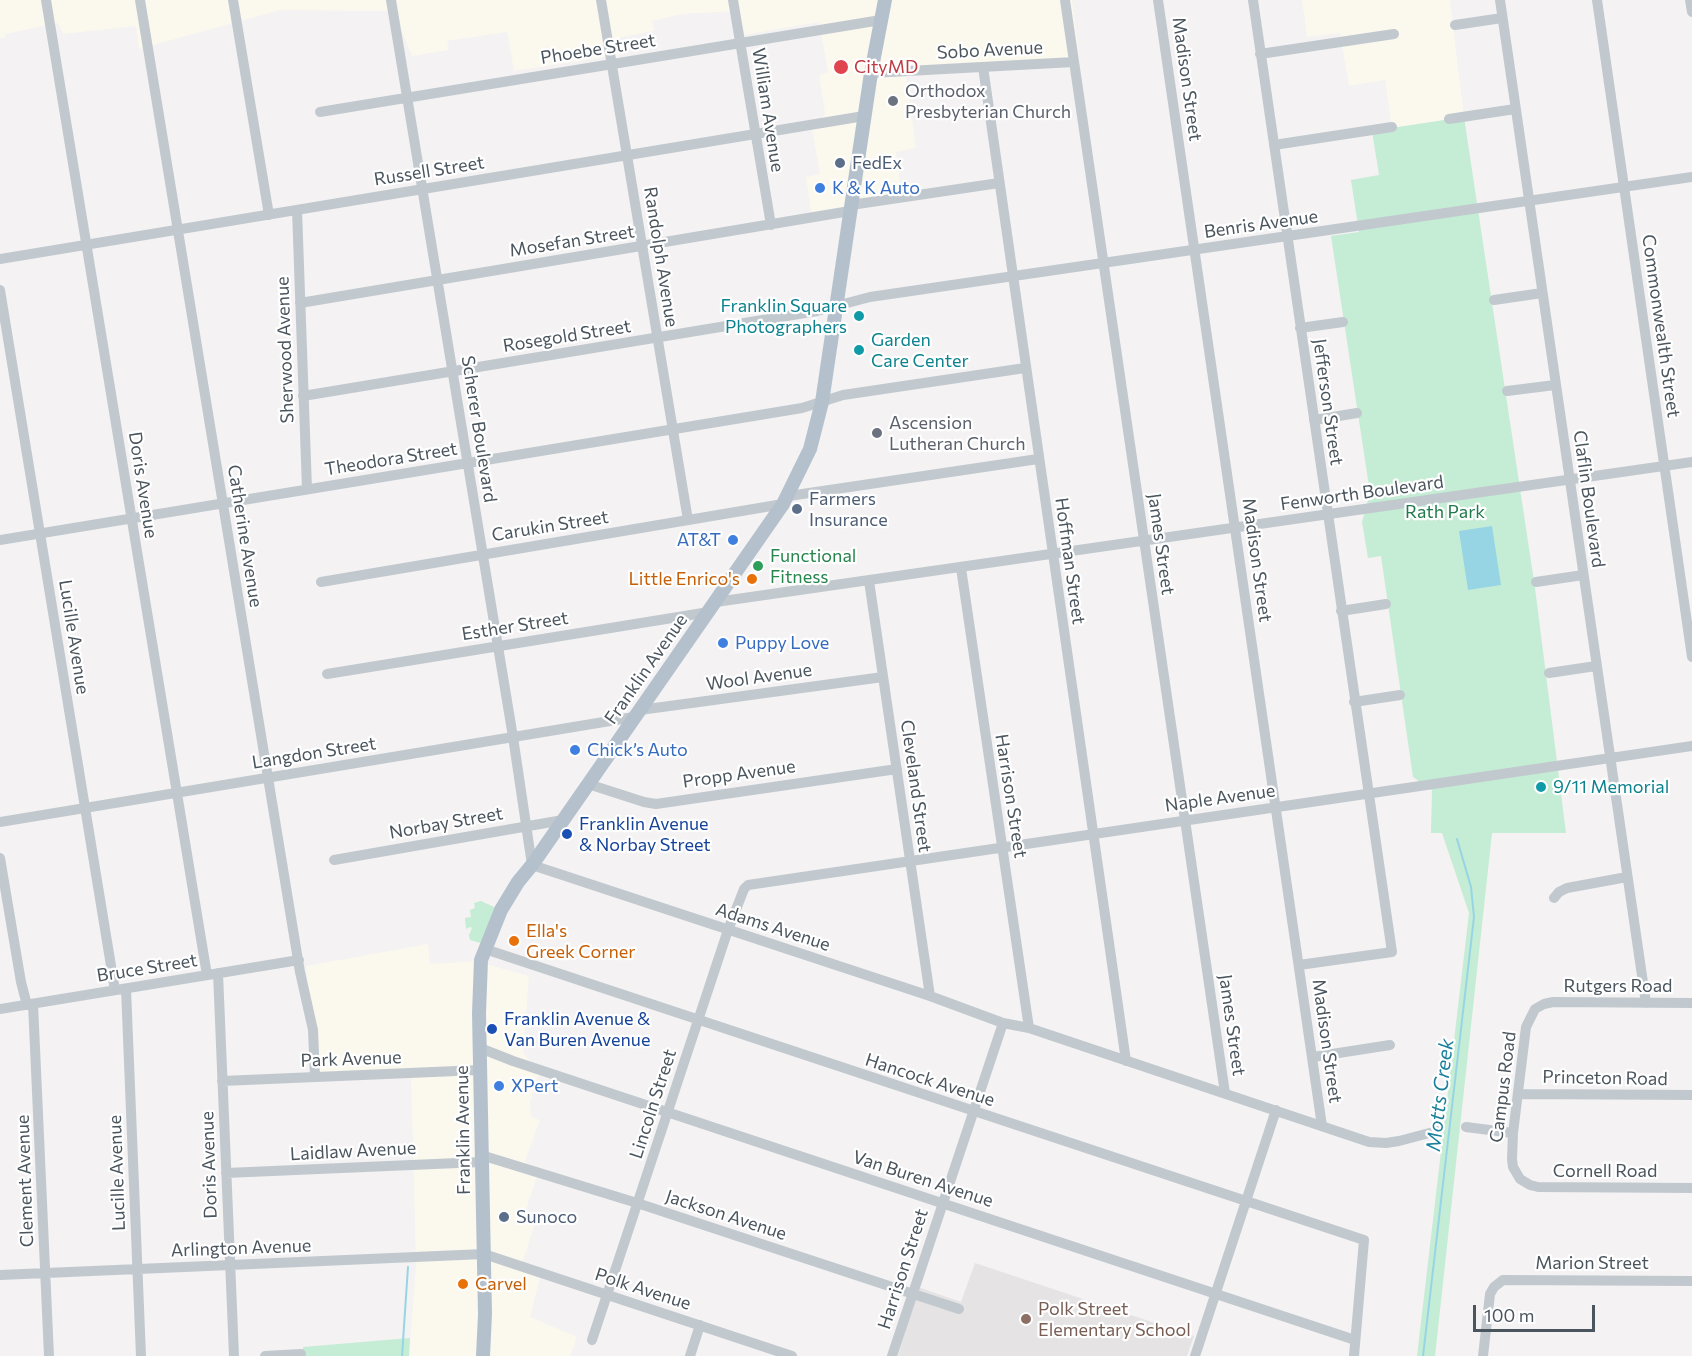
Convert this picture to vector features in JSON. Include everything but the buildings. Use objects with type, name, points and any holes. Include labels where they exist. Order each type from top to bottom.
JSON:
[{"type":"main road","name":"Franklin Avenue","points":[[483,1356],[484,1254],[480,980],[485,949],[501,910],[518,882],[786,500],[810,449],[822,402],[864,116],[885,0]]},
{"type":"street","name":"Doris Avenue","points":[[46,0],[177,792],[213,974],[222,1081],[234,1356]]},
{"type":"street","name":"Catherine Avenue","points":[[140,0],[268,777],[313,1030],[315,1077]]},
{"type":"street","points":[[233,0],[269,215]]},
{"type":"street","name":"Scherer Boulevard","points":[[392,0],[532,865]]},
{"type":"street","name":"Randolph Avenue","points":[[601,0],[688,520]]},
{"type":"street","name":"William Avenue","points":[[733,0],[771,225]]},
{"type":"street","name":"James Street","points":[[1065,0],[1225,1093]]},
{"type":"street","name":"Madison Street","points":[[1158,0],[1322,1126]]},
{"type":"street","name":"Jefferson Street","points":[[1253,0],[1392,952],[1299,965]]},
{"type":"street","name":"Claflin Boulevard","points":[[1500,0],[1646,1003]]},
{"type":"street","name":"Commonwealth Street","points":[[1597,0],[1692,657]]},
{"type":"street","points":[[1690,0],[1692,12]]},
{"type":"street","points":[[1455,25],[1502,18]]},
{"type":"street","name":"Phoebe Street","points":[[320,112],[881,20]]},
{"type":"street","points":[[1260,54],[1394,33]]},
{"type":"street","name":"Sobo Avenue","points":[[871,73],[1074,62]]},
{"type":"street","name":"Hoffman Street","points":[[982,67],[1126,1061]]},
{"type":"street","points":[[1449,119],[1515,109]]},
{"type":"street","name":"Russell Street","points":[[0,259],[864,116]]},
{"type":"street","points":[[1274,145],[1392,127]]},
{"type":"street","name":"Benris Avenue","points":[[836,305],[870,297],[1692,177]]},
{"type":"street","name":"Mosefan Street","points":[[300,303],[771,225],[850,208],[999,183]]},
{"type":"street","name":"Sherwood Avenue","points":[[297,210],[307,489]]},
{"type":"street","name":"Lucille Avenue","points":[[0,290],[86,808],[120,989],[138,1269],[141,1356]]},
{"type":"street","points":[[1494,300],[1542,293]]},
{"type":"street","name":"Rosegold Street","points":[[303,396],[817,311],[836,305]]},
{"type":"street","points":[[1300,328],[1343,322]]},
{"type":"street","name":"Theodora Street","points":[[0,540],[802,408],[843,395],[1025,368]]},
{"type":"street","points":[[1508,392],[1556,385]]},
{"type":"street","points":[[1314,420],[1357,413]]},
{"type":"street","name":"Carukin Street","points":[[321,582],[688,520],[786,500],[1038,459]]},
{"type":"street","name":"Fenworth Boulevard","points":[[712,607],[869,581],[1692,462]]},
{"type":"street","name":"Harrison Street","points":[[960,568],[1029,1028]]},
{"type":"street","points":[[1536,582],[1583,575]]},
{"type":"street","name":"Cleveland Street","points":[[869,581],[930,996]]},
{"type":"street","points":[[1341,611],[1386,604]]},
{"type":"street","name":"Esther Street","points":[[327,674],[712,607]]},
{"type":"street","points":[[1549,673],[1596,666]]},
{"type":"street","name":"Wool Avenue","points":[[637,714],[883,677]]},
{"type":"street","points":[[1354,702],[1400,695]]},
{"type":"street","name":"Langdon Street","points":[[0,822],[513,737],[637,714]]},
{"type":"street","name":"Naple Avenue","points":[[752,884],[1692,746]]},
{"type":"street","name":"Propp Avenue","points":[[588,784],[656,804],[897,769]]},
{"type":"street","name":"Norbay Street","points":[[334,860],[563,820]]},
{"type":"street","name":"Clement Avenue","points":[[0,858],[21,982],[30,1005],[49,1356]]},
{"type":"street","name":"Adams Avenue","points":[[532,865],[930,996],[1003,1023],[1029,1028]]},
{"type":"street","points":[[1554,898],[1567,888],[1627,877]]},
{"type":"street","name":"Lincoln Street","points":[[592,1340],[728,930],[744,889],[752,884]]},
{"type":"street","name":"Hancock Avenue","points":[[485,949],[1364,1240],[1356,1340]]},
{"type":"street","name":"Bruce Street","points":[[0,1010],[299,960]]},
{"type":"street","name":"Rutgers Road","points":[[1544,1004],[1553,1002],[1692,1003]]},
{"type":"street","name":"Campus Road","points":[[1520,1179],[1513,1167],[1513,1133],[1526,1027],[1535,1009],[1544,1004]]},
{"type":"street","name":"Harrison Street","points":[[892,1356],[1003,1023]]},
{"type":"street","points":[[1029,1028],[1369,1142],[1386,1143],[1437,1131]]},
{"type":"street","points":[[1313,1057],[1390,1045]]},
{"type":"street","name":"Van Buren Avenue","points":[[480,1048],[1356,1340]]},
{"type":"street","name":"Park Avenue","points":[[222,1081],[480,1070]]},
{"type":"street","name":"Princeton Road","points":[[1518,1094],[1692,1095]]},
{"type":"street","points":[[1196,1356],[1276,1110]]},
{"type":"street","points":[[1466,1127],[1513,1133]]},
{"type":"street","name":"Laidlaw Avenue","points":[[226,1173],[481,1159]]},
{"type":"street","name":"Jackson Avenue","points":[[481,1159],[637,1203],[959,1310]]},
{"type":"street","name":"Cornell Road","points":[[1520,1179],[1538,1187],[1692,1188]]},
{"type":"street","name":"Arlington Avenue","points":[[0,1275],[484,1254]]},
{"type":"street","name":"Polk Avenue","points":[[484,1254],[790,1356]]},
{"type":"street","name":"Marion Street","points":[[1483,1356],[1490,1294],[1494,1287],[1503,1280],[1692,1281]]},
{"type":"street","points":[[690,1356],[700,1325]]},
{"type":"street","points":[[1354,1356],[1356,1340]]},
{"type":"street","points":[[265,1356],[301,1354]]},
{"type":"shaded area","points":[[0,0],[1072,0],[1080,65],[906,76],[916,148],[896,152],[902,197],[812,219],[806,177],[820,174],[812,129],[825,114],[819,75],[828,72],[819,22],[744,35],[739,11],[682,14],[652,21],[654,31],[617,38],[619,55],[514,71],[507,32],[447,41],[449,50],[412,56],[393,11],[280,10],[139,49],[136,26],[63,34],[58,23],[5,34],[5,38],[0,38]]},
{"type":"shaded area","points":[[1302,0],[1450,0],[1464,117],[1392,128],[1385,80],[1349,86],[1340,33],[1307,37]]},
{"type":"shaded area","points":[[428,944],[430,964],[475,961],[529,976],[523,1052],[539,1074],[530,1102],[531,1117],[540,1120],[525,1161],[537,1176],[524,1216],[536,1220],[521,1267],[541,1274],[530,1317],[577,1337],[570,1356],[409,1356],[416,1265],[411,1075],[318,1073],[306,966]]},
{"type":"shaded area","name":"Polk Street Elementary School","points":[[975,1263],[1194,1336],[1187,1356],[898,1356],[918,1287],[961,1302]]},
{"type":"green space","name":"Rath Park","points":[[1464,117],[1535,588],[1566,833],[1492,833],[1435,1356],[1417,1356],[1469,913],[1442,833],[1431,833],[1432,790],[1413,777],[1381,556],[1368,558],[1362,522],[1370,493],[1331,236],[1359,232],[1351,180],[1379,175],[1372,131]]},
{"type":"green space","points":[[481,901],[501,910],[487,945],[470,940],[469,935],[472,928],[466,929],[465,918],[471,917],[470,910],[475,908],[474,903]]},
{"type":"green space","points":[[410,1338],[409,1356],[303,1356],[303,1347]]},
{"type":"water","points":[[1492,526],[1501,585],[1468,590],[1459,531]]},
{"type":"waterway","name":"Motts Creek","points":[[1423,1356],[1474,917],[1471,887],[1457,839]]},
{"type":"waterway","points":[[402,1356],[408,1267]]},
{"type":"place","name":"CityMD","points":[[841,67]]},
{"type":"place","name":"Orthodox Presbyterian Church","points":[[893,101]]},
{"type":"place","name":"FedEx","points":[[840,163]]},
{"type":"place","name":"K & K Auto","points":[[820,188]]},
{"type":"place","name":"Franklin Square Photographers","points":[[859,316]]},
{"type":"place","name":"Garden Care Center","points":[[859,350]]},
{"type":"place","name":"Ascension Lutheran Church","points":[[877,433]]},
{"type":"place","name":"Farmers Insurance","points":[[797,509]]},
{"type":"place","name":"AT&T","points":[[733,540]]},
{"type":"place","name":"Functional Fitness","points":[[758,566]]},
{"type":"place","name":"Little Enrico's","points":[[752,579]]},
{"type":"place","name":"Puppy Love","points":[[723,643]]},
{"type":"place","name":"Chick’s Auto","points":[[575,750]]},
{"type":"place","name":"9/11 Memorial","points":[[1541,787]]},
{"type":"place","name":"Franklin Avenue & Norbay Street","points":[[567,834]]},
{"type":"place","name":"Ella's Greek Corner","points":[[514,941]]},
{"type":"place","name":"Franklin Avenue & Van Buren Avenue","points":[[492,1029]]},
{"type":"place","name":"XPert","points":[[499,1086]]},
{"type":"place","name":"Sunoco","points":[[504,1217]]},
{"type":"place","name":"Carvel","points":[[463,1284]]},
{"type":"place","name":"Polk Street Elementary School","points":[[1026,1319]]}]
